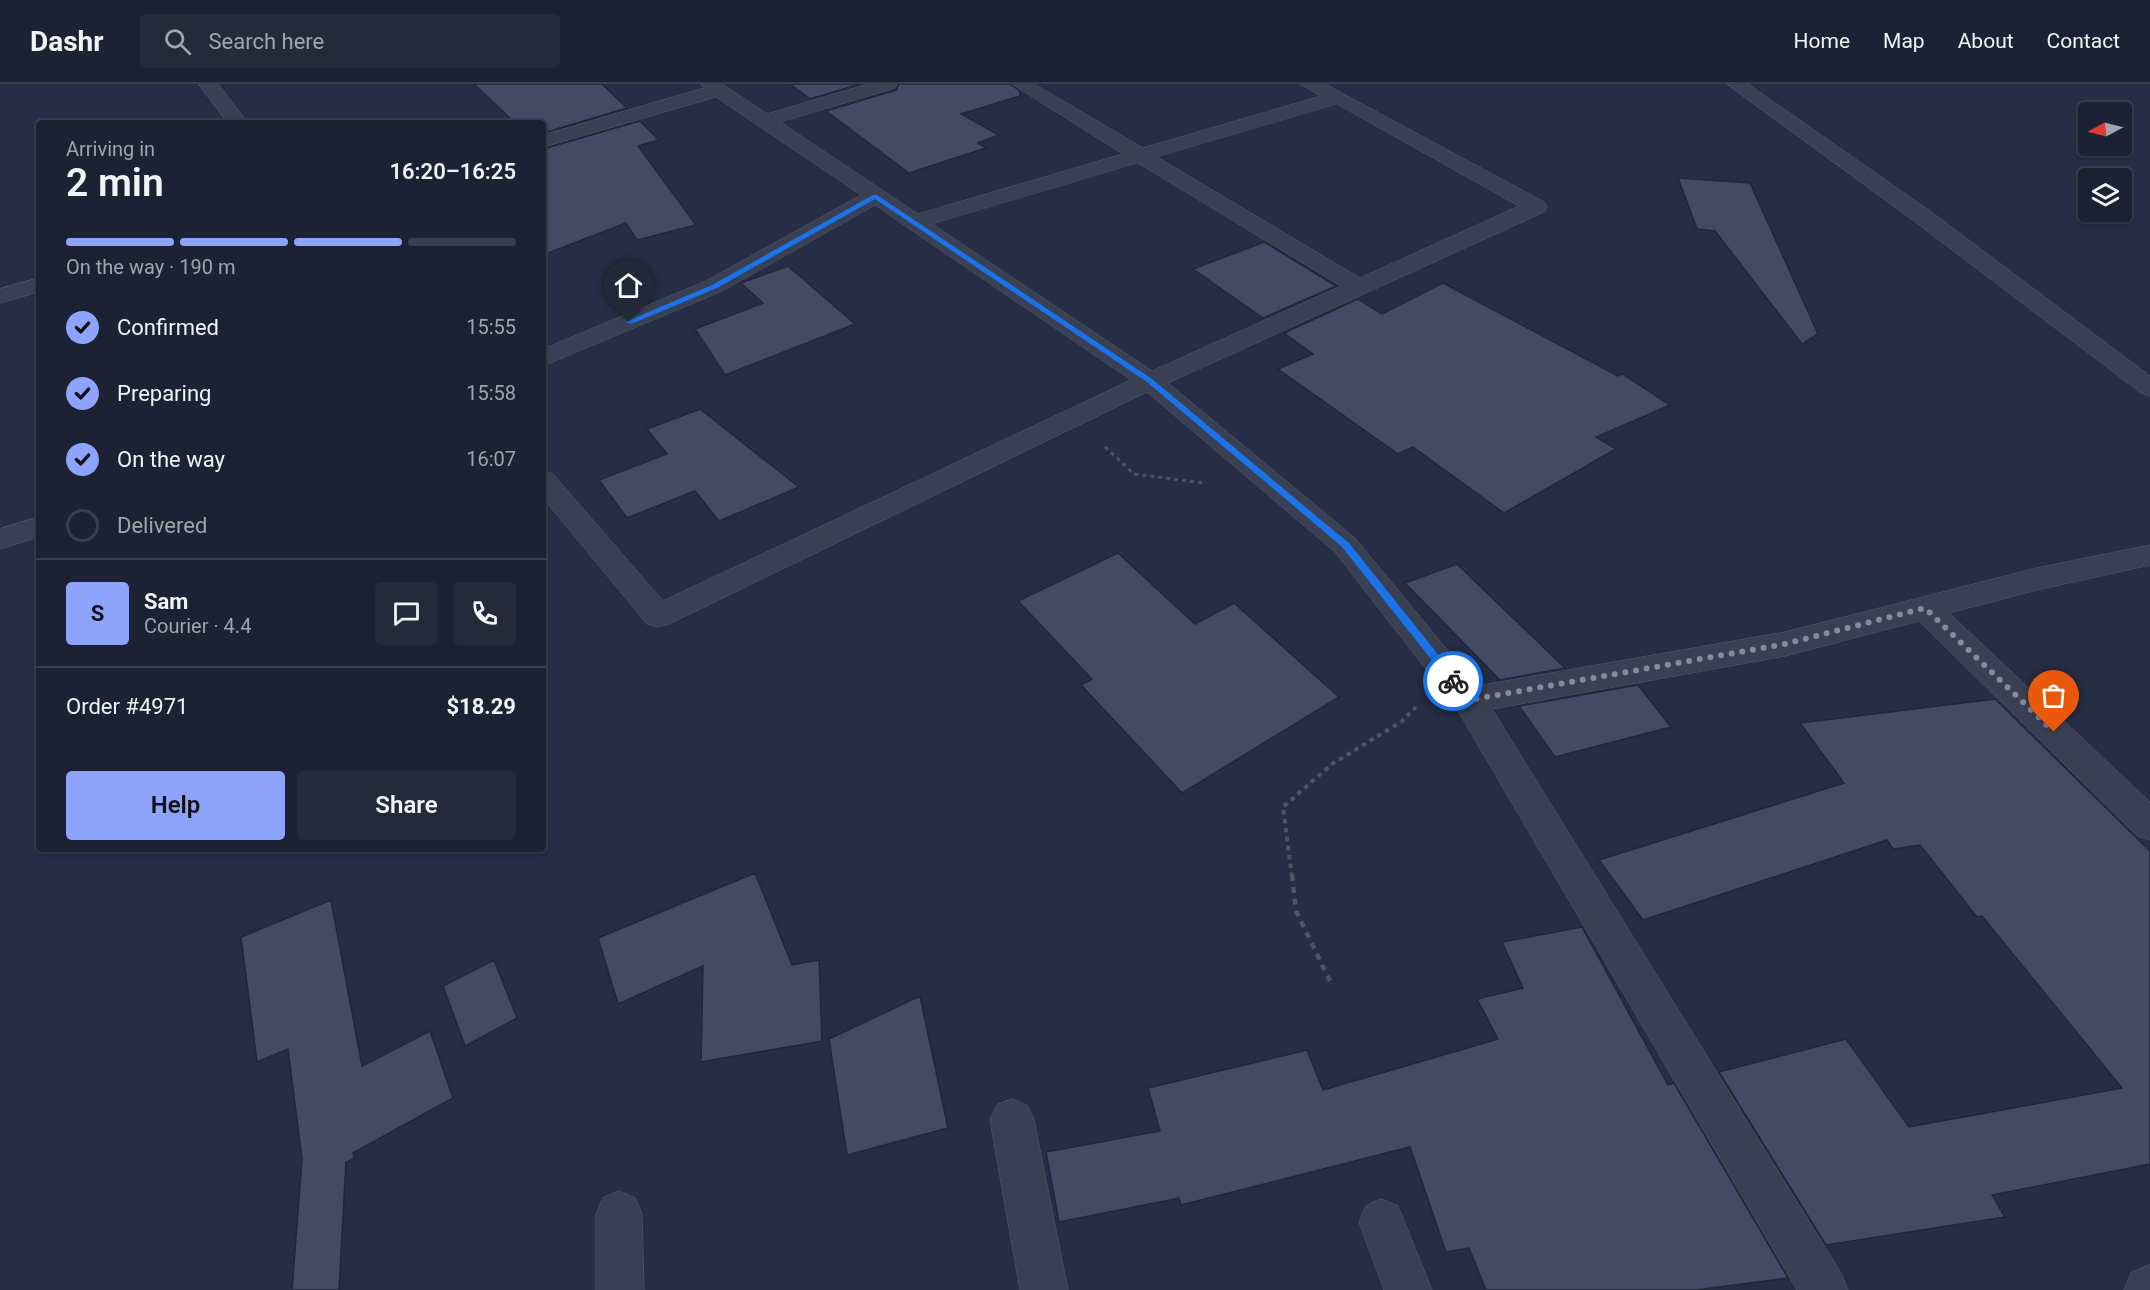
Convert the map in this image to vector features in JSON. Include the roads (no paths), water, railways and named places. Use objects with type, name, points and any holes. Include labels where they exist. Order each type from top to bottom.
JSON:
[{"type":"street","points":[[208,84],[236,120]]},
{"type":"street","points":[[764,121],[888,84]]},
{"type":"street","points":[[1021,84],[1359,287]]},
{"type":"street","points":[[546,484],[658,616],[1150,381],[1536,207],[1339,97],[1309,84]]},
{"type":"street","points":[[1736,84],[1922,216],[2150,388]]},
{"type":"street","points":[[546,140],[715,87],[1150,381],[1346,545],[1469,700],[1824,1290]]},
{"type":"street","points":[[915,222],[1339,97]]},
{"type":"street","points":[[546,357],[714,286],[875,196]]},
{"type":"street","points":[[0,296],[36,286]]},
{"type":"street","points":[[0,539],[36,528]]},
{"type":"street","points":[[1469,700],[1785,644],[2037,579],[2150,555]]},
{"type":"street","points":[[1925,608],[2150,825]]},
{"type":"street","points":[[1012,1120],[1044,1290]]},
{"type":"street","points":[[620,1214],[620,1290]]},
{"type":"street","points":[[1382,1222],[1408,1290]]}]
